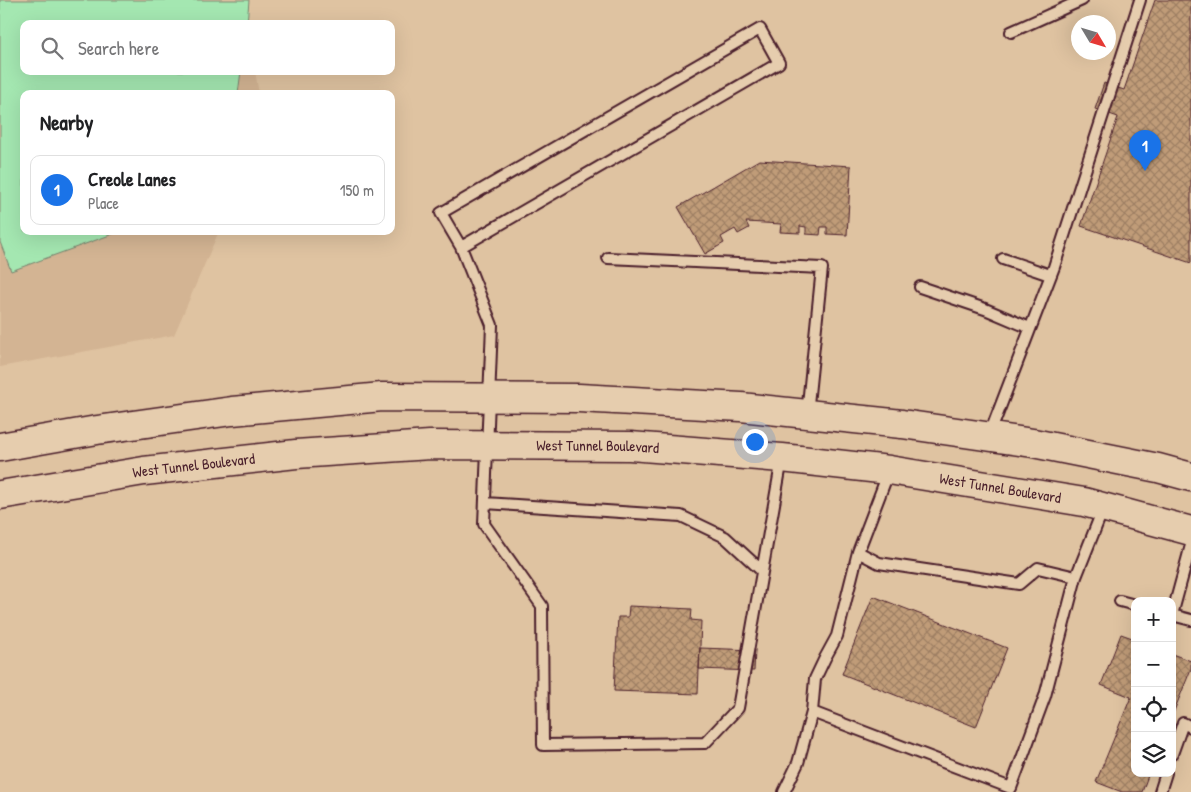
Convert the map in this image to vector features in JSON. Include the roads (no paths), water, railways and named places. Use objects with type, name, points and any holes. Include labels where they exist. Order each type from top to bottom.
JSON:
[{"type":"main road","points":[[0,447],[97,430],[232,411],[382,396],[579,398],[740,407],[902,424],[1033,444],[1139,464],[1191,477]]},
{"type":"main road","name":"West Tunnel Boulevard","points":[[0,495],[144,471],[296,454],[430,445],[630,446],[782,458],[889,470],[1084,502],[1191,531]]},
{"type":"lane","points":[[1011,32],[1082,0]]},
{"type":"lane","points":[[989,437],[1050,276],[1140,0]]},
{"type":"lane","points":[[461,247],[779,63],[760,29],[441,213],[461,247],[492,325],[484,524],[542,606],[543,745],[705,742],[738,708],[782,458]]},
{"type":"lane","points":[[608,258],[822,268],[807,414]]},
{"type":"lane","points":[[1004,259],[1050,276]]},
{"type":"lane","points":[[920,287],[985,309],[1030,328]]},
{"type":"lane","points":[[784,792],[798,763],[812,712],[815,679],[837,636],[858,552],[889,470]]},
{"type":"lane","points":[[485,503],[681,516],[724,538],[762,571]]},
{"type":"lane","points":[[812,712],[1011,788],[1046,696],[1076,577],[1104,508]]},
{"type":"lane","points":[[1191,545],[1172,615],[1191,620]]},
{"type":"lane","points":[[858,552],[879,563],[1019,584],[1038,568],[1076,577]]},
{"type":"lane","points":[[1120,601],[1131,604]]},
{"type":"lane","points":[[1176,742],[1182,723],[1191,727]]},
{"type":"lane","points":[[1160,792],[1165,777]]},
{"type":"place","name":"Creole Lanes","points":[[1145,171]]}]
